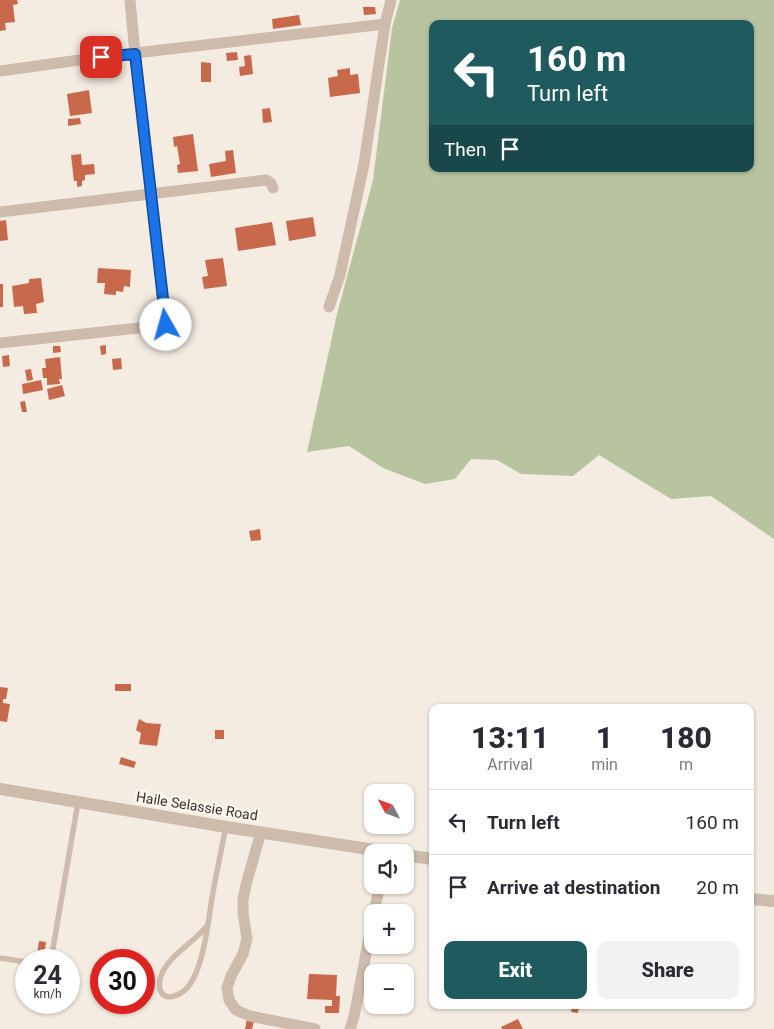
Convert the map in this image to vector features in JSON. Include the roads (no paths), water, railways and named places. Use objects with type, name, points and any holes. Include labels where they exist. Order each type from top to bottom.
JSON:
[{"type":"street","points":[[0,343],[166,325],[130,0]]},
{"type":"street","points":[[329,307],[340,275],[364,164],[385,24],[391,0]]},
{"type":"street","points":[[0,71],[385,24]]},
{"type":"street","points":[[0,212],[266,180],[271,183],[273,188]]},
{"type":"street","name":"Haile Selassie Road","points":[[0,789],[364,848]]},
{"type":"street","points":[[261,832],[247,881],[244,899],[247,938],[243,954],[230,976],[227,988],[228,1000],[236,1010],[250,1016],[315,1029]]},
{"type":"street","points":[[414,856],[429,859]]},
{"type":"street","points":[[754,899],[774,901]]},
{"type":"street","points":[[350,1029],[366,954]]},
{"type":"lane","points":[[53,949],[78,802]]},
{"type":"lane","points":[[208,925],[168,962],[162,973],[159,986],[161,993],[165,996],[170,998],[184,991],[194,977],[200,962],[206,941],[226,827]]},
{"type":"lane","points":[[0,958],[15,960]]}]
